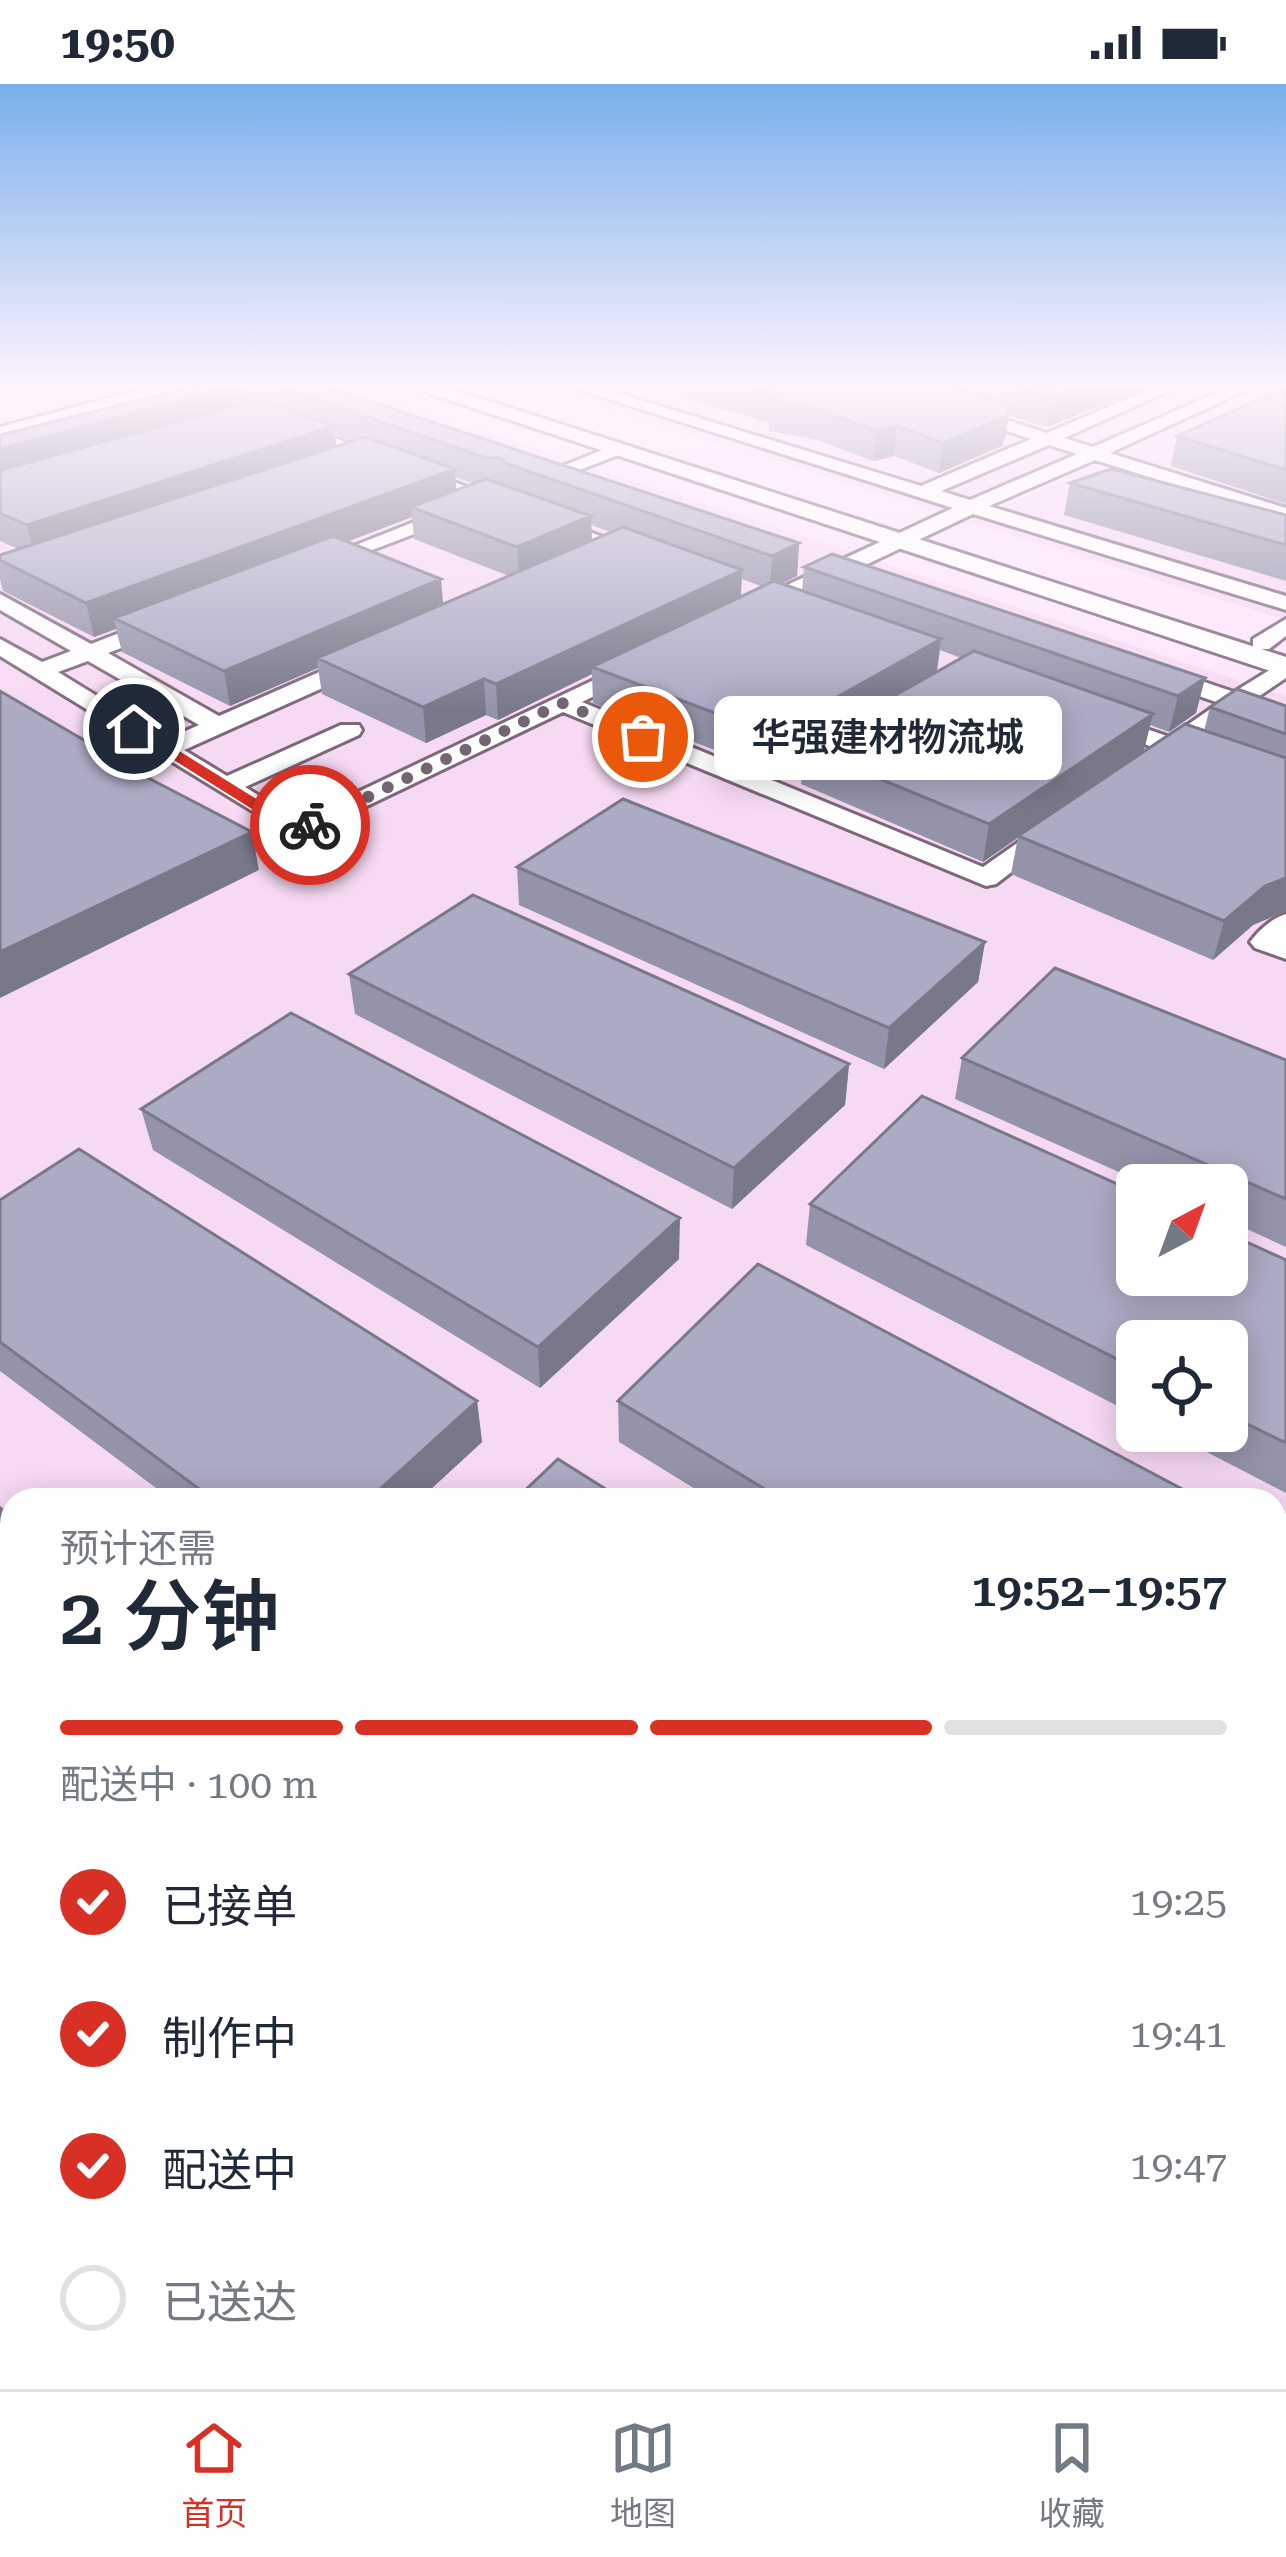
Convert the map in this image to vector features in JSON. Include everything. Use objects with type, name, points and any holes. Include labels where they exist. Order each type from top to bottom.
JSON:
[{"type":"main road","points":[[768,496],[1273,648]]},
{"type":"main road","points":[[781,496],[1286,667]]},
{"type":"street","points":[[483,496],[664,563]]},
{"type":"street","points":[[940,496],[1286,603]]},
{"type":"street","points":[[730,621],[999,496]]},
{"type":"street","points":[[1229,496],[1286,514]]},
{"type":"street","points":[[1228,524],[1286,496]]},
{"type":"street","points":[[288,576],[490,498]]},
{"type":"street","points":[[1023,521],[1060,504]]},
{"type":"street","points":[[579,566],[622,548]]},
{"type":"street","points":[[0,601],[217,725]]},
{"type":"street","points":[[39,670],[177,618]]},
{"type":"street","points":[[1273,648],[1286,626]]},
{"type":"street","points":[[0,646],[298,831],[667,652]]},
{"type":"street","points":[[165,749],[387,650]]},
{"type":"street","points":[[1127,664],[1286,718]]},
{"type":"street","points":[[1135,772],[1286,667]]},
{"type":"street","points":[[562,703],[986,878],[1079,812]]},
{"type":"street","points":[[1090,716],[1286,788]]},
{"type":"street","points":[[226,786],[350,730]]},
{"type":"street","points":[[765,789],[805,766]]},
{"type":"street","points":[[1286,923],[1265,942],[1286,950]]},
{"type":"shaded area","points":[[0,496],[678,496],[1286,696],[1286,1488],[0,1488]]},
{"type":"shaded area","points":[[888,496],[984,496],[945,513]]},
{"type":"shaded area","points":[[1028,496],[1286,496],[1286,620],[970,522]]},
{"type":"building","points":[[0,496],[118,496],[27,525],[0,513]]},
{"type":"building","points":[[184,496],[382,496],[86,603],[0,560],[0,555]]},
{"type":"building","points":[[442,496],[533,496],[591,516],[517,547],[411,507]]},
{"type":"building","points":[[598,496],[655,496],[799,543],[772,556]]},
{"type":"building","points":[[1114,496],[1212,496],[1286,515],[1286,545]]},
{"type":"building","points":[[623,527],[742,570],[496,684],[484,679],[423,707],[317,658]]},
{"type":"building","points":[[333,536],[441,579],[224,671],[114,618]]},
{"type":"building","points":[[832,554],[1205,678],[1178,696],[804,567]]},
{"type":"building","points":[[774,581],[941,639],[771,734],[592,667]]},
{"type":"building","points":[[974,651],[1153,714],[989,824],[803,747]]},
{"type":"building","points":[[1237,689],[1286,706],[1286,734],[1210,707]]},
{"type":"building","points":[[0,691],[154,781],[252,832],[0,952]]},
{"type":"building","points":[[1185,724],[1286,758],[1286,878],[1265,886],[1224,921],[1018,836]]},
{"type":"building","points":[[623,799],[985,942],[889,1028],[517,867]]},
{"type":"building","points":[[473,895],[849,1064],[734,1168],[349,974]]},
{"type":"building","points":[[1055,968],[1286,1060],[1286,1199],[1248,1182],[1248,1164],[1206,1164],[962,1058]]},
{"type":"building","points":[[291,1013],[680,1218],[538,1347],[141,1109]]},
{"type":"building","points":[[922,1096],[1116,1184],[1116,1296],[1248,1296],[1248,1243],[1286,1260],[1286,1443],[1248,1424],[1248,1320],[1116,1320],[1116,1358],[810,1204]]},
{"type":"building","points":[[79,1149],[477,1401],[381,1488],[198,1488],[0,1342],[0,1200]]},
{"type":"building","points":[[758,1264],[1180,1488],[763,1488],[618,1401]]},
{"type":"building","points":[[558,1459],[604,1488],[528,1488]]},
{"type":"way so far","points":[[310,825],[562,703],[643,737]]},
{"type":"place","name":"华强建材物流城","points":[[643,737]]},
{"type":"route","points":[[134,729],[298,831],[310,825]]}]
